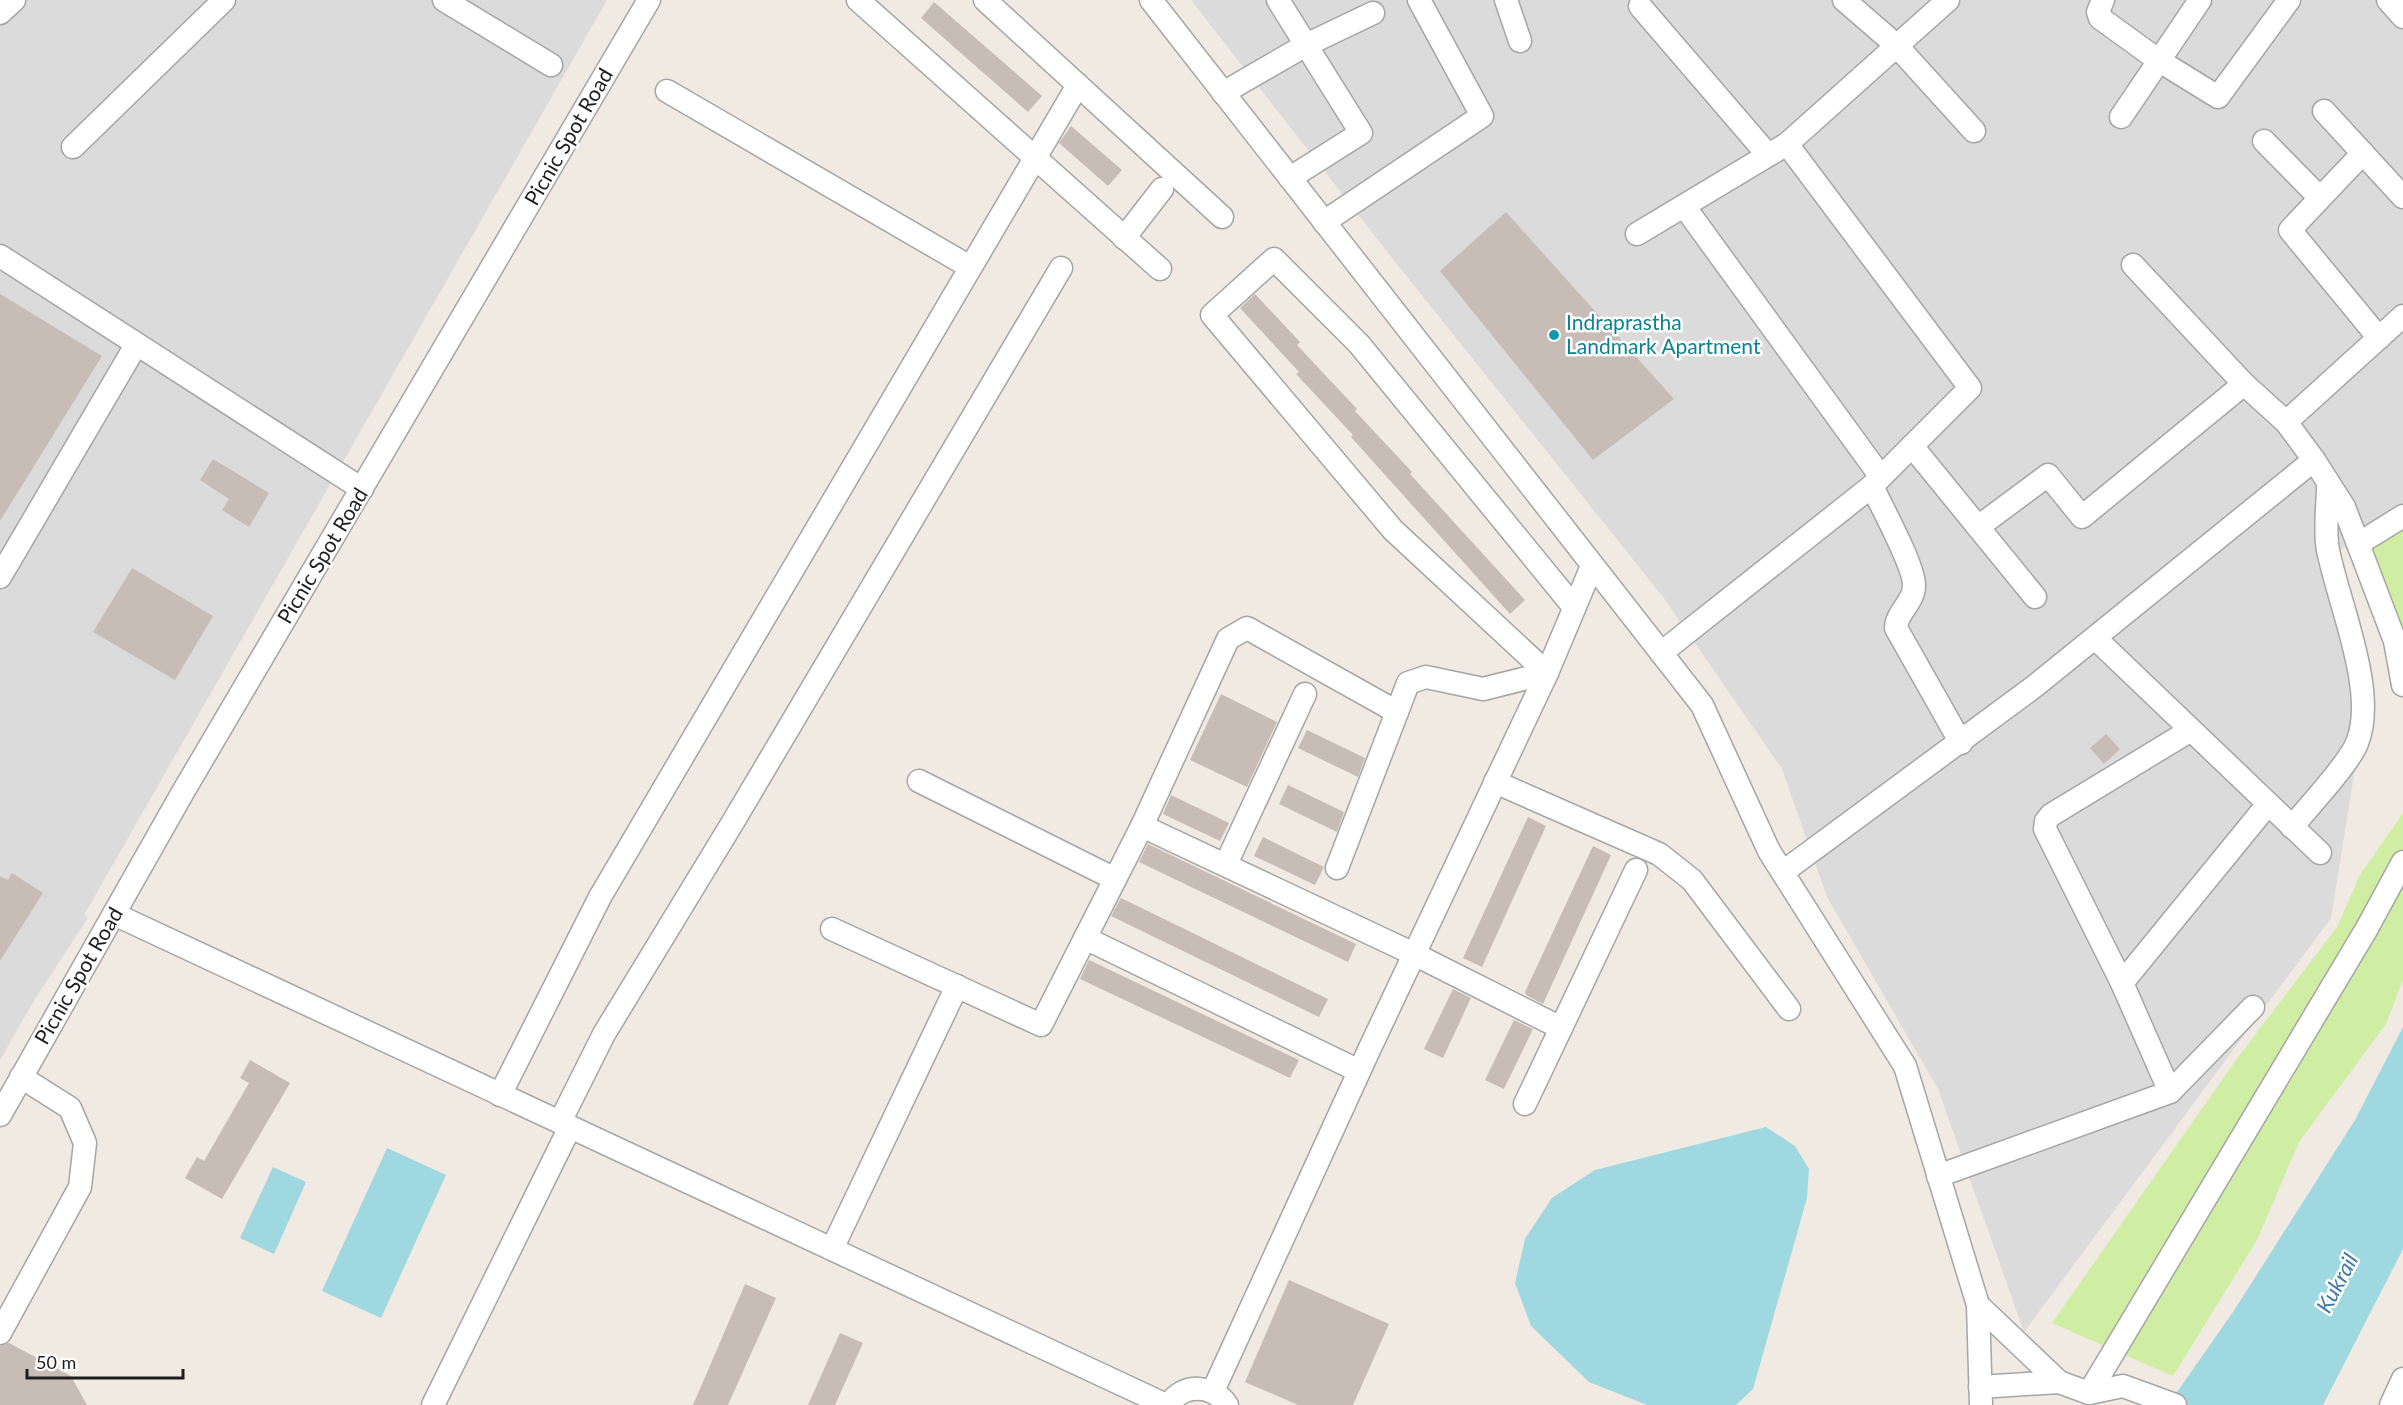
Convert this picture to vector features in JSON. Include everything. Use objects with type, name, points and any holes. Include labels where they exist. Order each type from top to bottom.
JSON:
[{"type":"street","points":[[73,147],[224,0]]},
{"type":"street","points":[[444,0],[551,65]]},
{"type":"street","name":"Picnic Spot Road","points":[[3,1104],[21,1077],[362,489],[650,0]]},
{"type":"street","points":[[858,0],[1160,269]]},
{"type":"street","points":[[985,0],[1222,217]]},
{"type":"street","points":[[1151,0],[1702,705],[1769,851],[1905,1066],[1978,1305],[1981,1396],[2059,1382]]},
{"type":"street","points":[[1278,0],[1361,133],[1290,178]]},
{"type":"street","points":[[1324,222],[1482,116],[1419,0]]},
{"type":"street","points":[[1506,0],[1521,41]]},
{"type":"street","points":[[1844,0],[1896,45],[1974,131]]},
{"type":"street","points":[[1637,234],[1777,150],[1948,0]]},
{"type":"street","points":[[2103,0],[2098,12],[2100,18],[2158,60],[2218,97],[2289,0]]},
{"type":"street","points":[[2121,117],[2200,0]]},
{"type":"street","points":[[2388,0],[2403,17]]},
{"type":"street","points":[[1640,6],[1777,150],[1970,388],[1876,481],[1661,653]]},
{"type":"street","points":[[1224,93],[1306,45],[1373,13]]},
{"type":"street","points":[[500,1095],[600,897],[1078,85]]},
{"type":"street","points":[[667,91],[970,267]]},
{"type":"street","points":[[2324,111],[2403,196]]},
{"type":"street","points":[[2264,141],[2320,198]]},
{"type":"street","points":[[2363,153],[2290,230],[2379,338]]},
{"type":"street","points":[[1124,238],[1162,189]]},
{"type":"street","points":[[1684,206],[1876,481],[1913,576],[1913,593],[1897,621],[1896,628],[1961,742]]},
{"type":"street","points":[[0,256],[362,489]]},
{"type":"street","points":[[1547,673],[1393,530],[1212,315],[1274,259],[1359,344],[1573,606]]},
{"type":"street","points":[[2133,265],[2244,384],[2286,422],[2314,460],[2344,507],[2395,641],[2403,685]]},
{"type":"street","points":[[433,1405],[565,1125],[604,1034],[727,832],[1061,268]]},
{"type":"street","points":[[2286,422],[2403,316]]},
{"type":"street","points":[[0,577],[136,345]]},
{"type":"street","points":[[1978,527],[2048,475],[2082,517],[2244,384]]},
{"type":"street","points":[[1912,446],[2035,597]]},
{"type":"street","points":[[1783,872],[1961,742],[2314,460]]},
{"type":"street","points":[[2292,827],[2355,748],[2362,728],[2361,689],[2356,657],[2327,548],[2328,485]]},
{"type":"street","points":[[2358,544],[2403,516]]},
{"type":"street","points":[[114,914],[1167,1405],[1188,1389],[1202,1388],[1220,1398],[1359,1071],[1547,673],[1573,606],[1592,566]]},
{"type":"street","points":[[832,928],[1041,1025],[1142,826],[1228,639],[1247,628],[1397,712]]},
{"type":"street","points":[[2094,638],[2320,853]]},
{"type":"street","points":[[1338,868],[1408,683],[1426,677],[1483,689],[1547,673]]},
{"type":"street","points":[[1226,864],[1305,694]]},
{"type":"street","points":[[2170,1092],[2122,983],[2045,829],[2046,821],[2051,815],[2191,730]]},
{"type":"street","points":[[919,781],[1115,879]]},
{"type":"street","points":[[1495,782],[1659,854],[1692,880],[1789,1009]]},
{"type":"street","points":[[2122,983],[2268,804]]},
{"type":"street","points":[[1142,826],[1414,954],[1561,1028]]},
{"type":"street","points":[[2092,1399],[2366,930],[2403,862]]},
{"type":"street","points":[[1525,1104],[1636,870]]},
{"type":"street","points":[[1085,938],[1359,1071]]},
{"type":"street","points":[[832,1249],[957,986]]},
{"type":"street","points":[[1938,1176],[2170,1092],[2253,1007]]},
{"type":"street","points":[[0,1333],[80,1187],[85,1143],[70,1108],[21,1077]]},
{"type":"street","points":[[1978,1305],[2059,1382],[2092,1399]]},
{"type":"street","points":[[2391,1405],[2403,1379]]},
{"type":"street","points":[[2092,1399],[2123,1386],[2175,1405]]},
{"type":"shaded area","points":[[0,0],[607,0],[84,915],[88,918],[35,999],[0,1060]]},
{"type":"shaded area","points":[[1191,0],[2403,0],[2403,512],[2317,564],[2344,623],[2359,744],[2331,918],[2024,1332],[1938,1089],[1827,897],[1782,769],[1663,597],[1396,263]]},
{"type":"green space","points":[[2403,531],[2403,650],[2371,549]]},
{"type":"green space","points":[[2403,813],[2403,980],[2386,1024],[2299,1142],[2257,1240],[2173,1376],[2052,1323],[2236,1060],[2337,927],[2360,875]]},
{"type":"water","name":"Kukrail","points":[[2403,1027],[2403,1249],[2323,1405],[2168,1405],[2235,1309],[2355,1120]]},
{"type":"water","points":[[1766,1127],[1795,1146],[1809,1169],[1807,1198],[1753,1389],[1736,1405],[1647,1405],[1589,1382],[1531,1326],[1515,1283],[1525,1239],[1552,1198],[1595,1170]]},
{"type":"water","points":[[387,1148],[446,1175],[381,1318],[322,1291]]},
{"type":"water","points":[[273,1167],[306,1182],[274,1254],[240,1238]]},
{"type":"building","points":[[934,2],[1042,96],[1028,112],[921,18]]},
{"type":"building","points":[[1071,126],[1122,170],[1108,186],[1059,143]]},
{"type":"building","name":"Indraprastha Landmark Apartment","points":[[1506,212],[1674,399],[1593,460],[1440,271]]},
{"type":"building","points":[[0,294],[102,356],[0,521]]},
{"type":"building","points":[[1255,294],[1300,342],[1297,345],[1357,409],[1355,411],[1412,472],[1410,474],[1525,600],[1510,614],[1351,437],[1353,435],[1296,374],[1299,372],[1240,308]]},
{"type":"building","points":[[213,459],[269,493],[249,527],[222,510],[229,499],[200,480]]},
{"type":"building","points":[[132,568],[213,616],[175,680],[93,632]]},
{"type":"building","points":[[1221,694],[1277,722],[1247,787],[1190,760]]},
{"type":"building","points":[[1307,730],[1365,758],[1358,777],[1298,748]]},
{"type":"building","points":[[2106,734],[2120,749],[2104,764],[2090,748]]},
{"type":"building","points":[[1288,785],[1344,812],[1337,832],[1279,804]]},
{"type":"building","points":[[1171,795],[1229,823],[1220,841],[1163,814]]},
{"type":"building","points":[[1528,817],[1546,826],[1482,967],[1463,958]]},
{"type":"building","points":[[1263,837],[1324,867],[1315,885],[1254,856]]},
{"type":"building","points":[[1148,844],[1356,944],[1348,962],[1139,862]]},
{"type":"building","points":[[1593,846],[1611,855],[1543,1004],[1526,995],[1525,992]]},
{"type":"building","points":[[12,873],[43,893],[0,961],[0,876],[8,880]]},
{"type":"building","points":[[1121,898],[1328,999],[1319,1017],[1111,916]]},
{"type":"building","points":[[1089,960],[1299,1060],[1290,1078],[1080,979]]},
{"type":"building","points":[[1453,989],[1471,998],[1443,1058],[1424,1049]]},
{"type":"building","points":[[1514,1020],[1533,1029],[1504,1089],[1485,1080]]},
{"type":"building","points":[[250,1060],[290,1083],[222,1199],[185,1178],[197,1157],[204,1161],[249,1083],[240,1078]]},
{"type":"building","points":[[1289,1280],[1389,1324],[1353,1405],[1298,1405],[1245,1382]]},
{"type":"building","points":[[745,1284],[776,1298],[728,1405],[693,1405]]},
{"type":"building","points":[[840,1333],[863,1343],[835,1405],[808,1405]]},
{"type":"building","points":[[9,1343],[71,1376],[87,1405],[0,1405],[0,1346]]},
{"type":"place","name":"Indraprastha Landmark Apartment","points":[[1554,335]]}]
